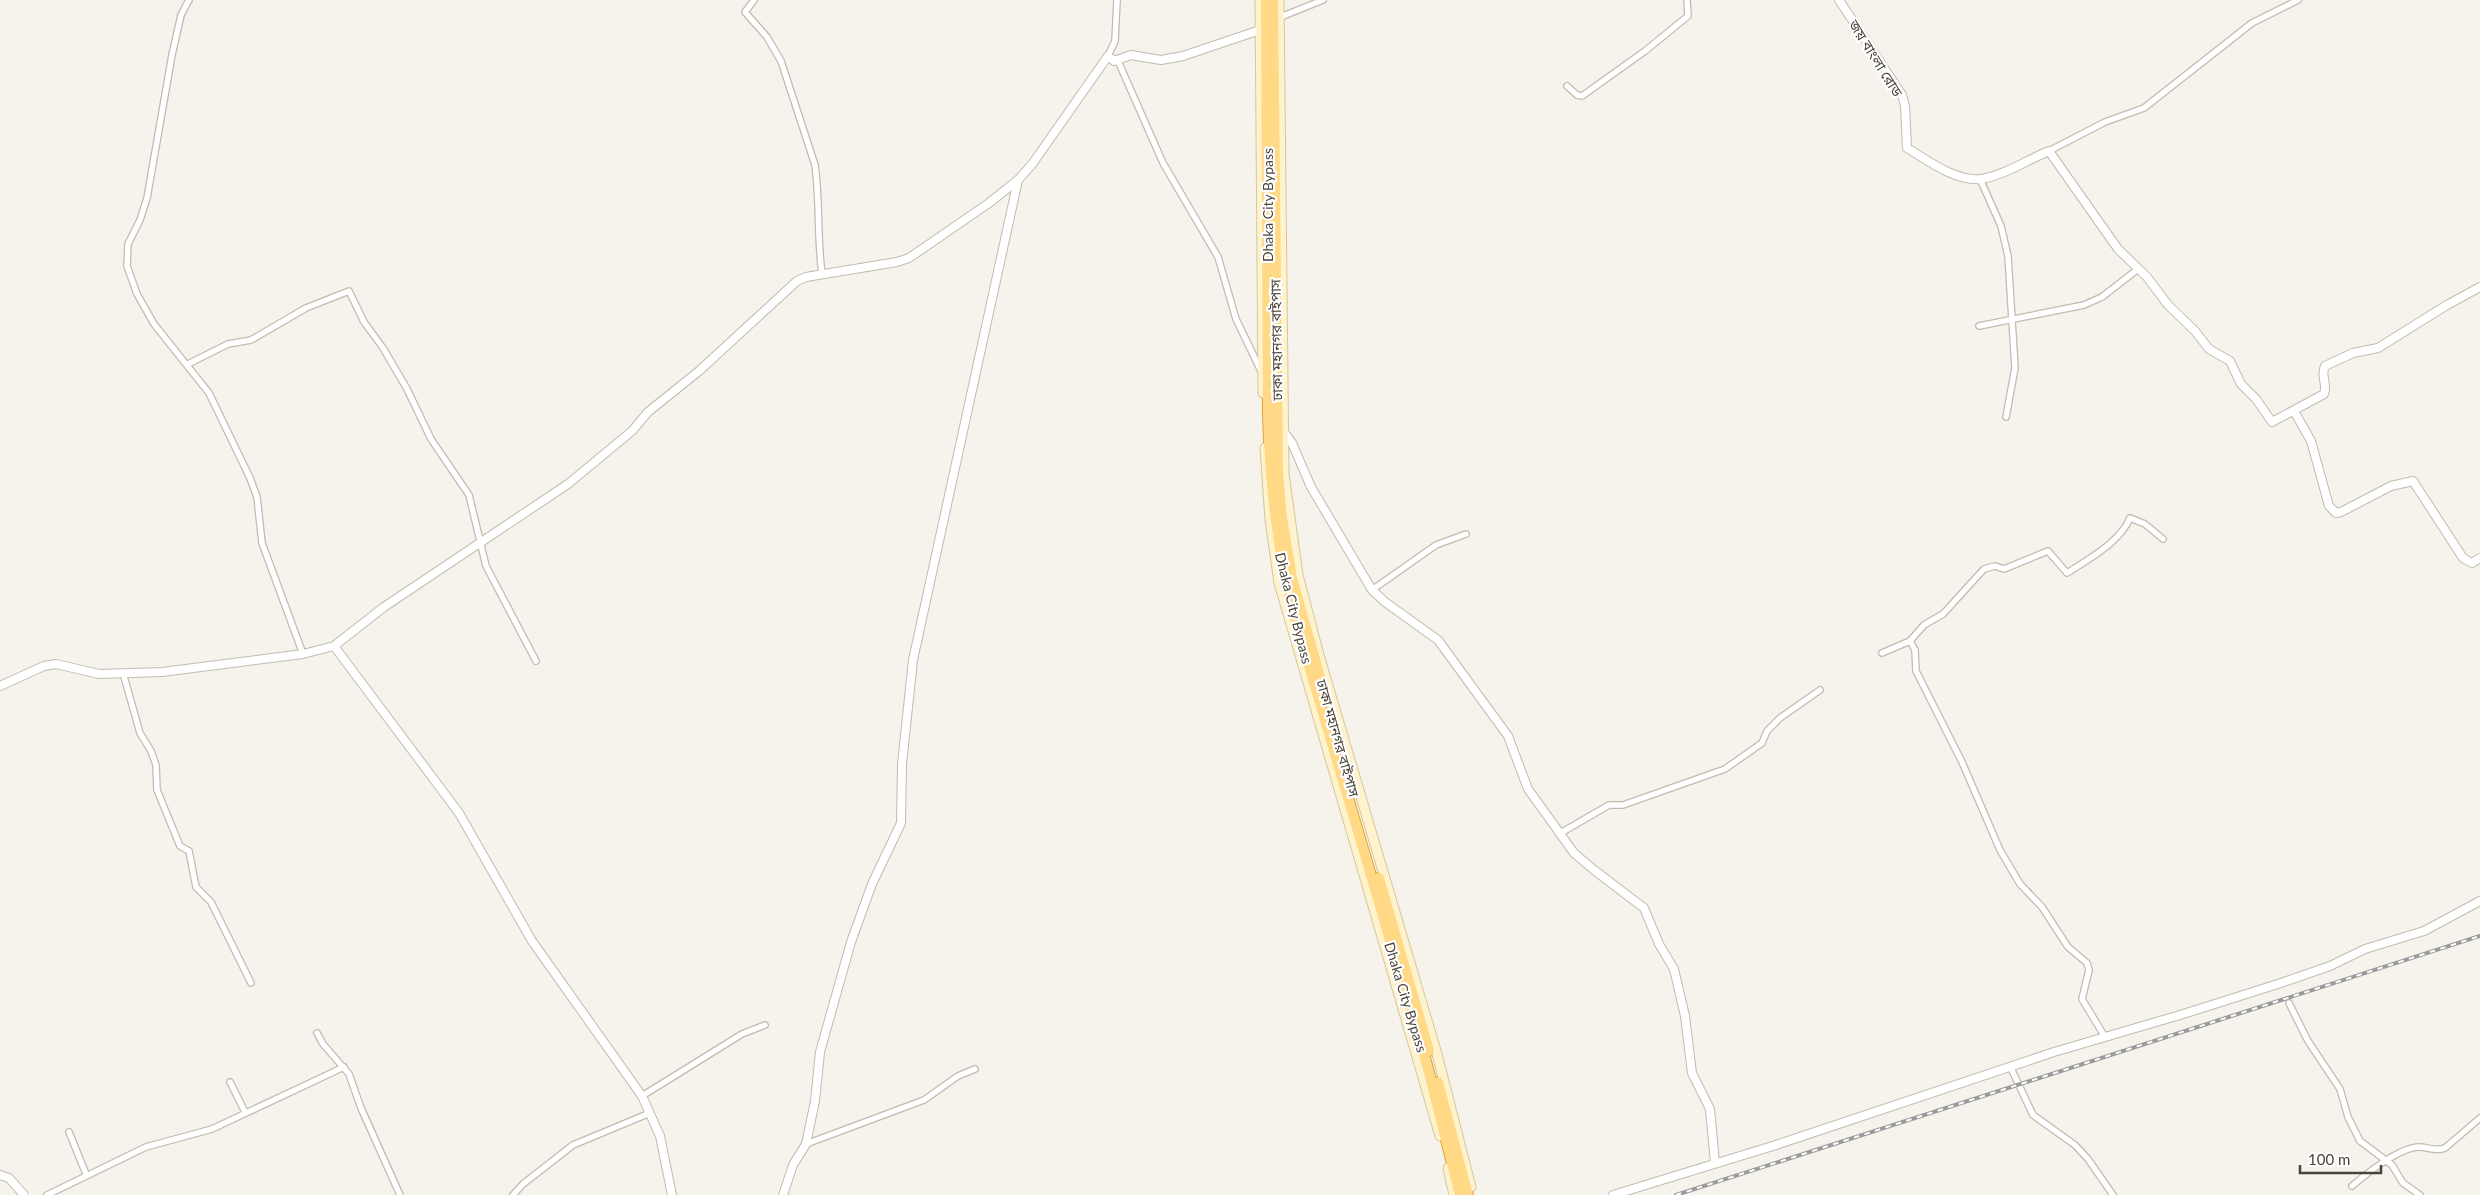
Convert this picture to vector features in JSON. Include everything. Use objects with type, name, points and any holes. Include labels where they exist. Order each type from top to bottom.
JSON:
[{"type":"highway","name":"Dhaka City Bypass","points":[[1266,0],[1268,415],[1270,471],[1284,581],[1427,1065],[1460,1195]]},
{"type":"highway","name":"ঢাকা মহানগর বাইপাস","points":[[1274,0],[1278,473],[1285,535],[1292,578],[1430,1054],[1468,1195]]},
{"type":"main road","points":[[1260,0],[1263,375],[1266,471],[1279,583],[1421,1067],[1454,1195]]},
{"type":"main road","points":[[1279,0],[1284,474],[1298,576],[1319,655],[1437,1054],[1472,1195]]},
{"type":"street","points":[[189,0],[182,15],[172,55],[147,198],[140,220],[128,244],[128,266],[138,294],[154,324],[188,364],[209,393],[250,478],[257,497],[262,543],[303,654]]},
{"type":"street","points":[[754,0],[745,12],[767,37],[781,61],[815,165],[818,182],[818,243],[822,274]]},
{"type":"street","points":[[0,686],[44,666],[56,664],[99,674],[162,672],[303,654],[334,646],[384,607],[568,484],[632,431],[648,412],[699,371],[797,281],[806,277],[897,262],[909,258],[989,203],[1018,180],[1108,56],[1114,41],[1117,0]]},
{"type":"street","points":[[1279,21],[1284,16],[1323,0]]},
{"type":"street","points":[[1567,86],[1577,95],[1582,96],[1645,51],[1688,16],[1687,0]]},
{"type":"street","name":"জয় বাংলা রোড","points":[[1839,0],[1902,95],[1905,106],[1907,148],[1956,174],[1980,179]]},
{"type":"street","points":[[2006,417],[2015,368],[2008,256],[2001,226],[1980,179],[2024,163],[2105,122],[2144,108],[2252,23],[2298,0]]},
{"type":"street","points":[[1118,61],[1131,55],[1161,60],[1183,56],[1260,30]]},
{"type":"street","points":[[1108,56],[1118,61],[1163,163],[1218,257],[1236,319],[1263,375]]},
{"type":"street","points":[[2049,151],[2118,249],[2210,349],[2230,361],[2241,384],[2256,399],[2271,421],[2294,411],[2325,392],[2322,370],[2325,366],[2353,353],[2378,348],[2480,287]]},
{"type":"street","points":[[783,1195],[794,1165],[806,1144],[815,1101],[820,1052],[852,942],[872,884],[901,823],[902,764],[913,660],[1018,180]]},
{"type":"street","points":[[1979,326],[2011,318],[2040,315],[2084,304],[2102,297],[2138,269]]},
{"type":"street","points":[[188,364],[228,344],[251,340],[306,308],[349,291],[364,322],[383,348],[407,389],[431,439],[469,495],[491,580],[536,661]]},
{"type":"street","points":[[2294,411],[2311,441],[2329,506],[2333,511],[2341,512],[2391,486],[2413,481],[2463,558],[2472,563],[2480,558]]},
{"type":"street","points":[[1284,432],[1292,443],[1311,487],[1372,590],[1385,602],[1438,640],[1508,736],[1528,789],[1574,853],[1641,904],[1659,944],[1674,969],[1685,1016],[1692,1073],[1710,1109],[1715,1163]]},
{"type":"street","points":[[1882,653],[1910,641],[1924,625],[1943,614],[1984,569],[1995,566],[2004,569],[2048,551],[2067,573],[2107,545],[2126,528],[2130,518],[2145,524],[2163,539]]},
{"type":"street","points":[[1372,590],[1436,545],[1466,534]]},
{"type":"street","points":[[1910,641],[1915,650],[1916,671],[1962,762],[2000,850],[2020,884],[2042,908],[2068,947],[2087,963],[2089,970],[2082,999],[2105,1037]]},
{"type":"street","points":[[334,646],[459,813],[532,941],[642,1096],[666,1159],[672,1195]]},
{"type":"street","points":[[123,673],[140,733],[151,751],[156,766],[157,790],[180,846],[189,850],[196,887],[210,902],[251,983]]},
{"type":"street","points":[[1559,834],[1609,805],[1623,805],[1725,769],[1762,743],[1767,731],[1780,718],[1820,690]]},
{"type":"street","points":[[1613,1195],[2010,1066],[2180,1015],[2318,970],[2365,948],[2424,931],[2480,900]]},
{"type":"street","points":[[2289,1003],[2308,1041],[2340,1089],[2348,1117],[2360,1141],[2392,1165],[2403,1183],[2420,1195]]},
{"type":"street","points":[[642,1096],[742,1034],[765,1025]]},
{"type":"street","points":[[317,1033],[323,1044],[349,1074],[361,1108],[400,1195]]},
{"type":"street","points":[[2010,1066],[2033,1115],[2075,1146],[2088,1159],[2113,1195]]},
{"type":"street","points":[[46,1195],[86,1174],[146,1147],[212,1129],[344,1067]]},
{"type":"street","points":[[806,1144],[924,1100],[958,1076],[975,1069]]},
{"type":"street","points":[[230,1082],[246,1112]]},
{"type":"street","points":[[513,1195],[523,1184],[573,1145],[650,1113]]},
{"type":"street","points":[[2352,1186],[2386,1161],[2417,1147],[2440,1150],[2446,1148],[2480,1118]]},
{"type":"street","points":[[69,1132],[86,1174]]},
{"type":"street","points":[[0,1175],[9,1178],[24,1195]]},
{"type":"railway","points":[[1676,1195],[2480,936]]}]
